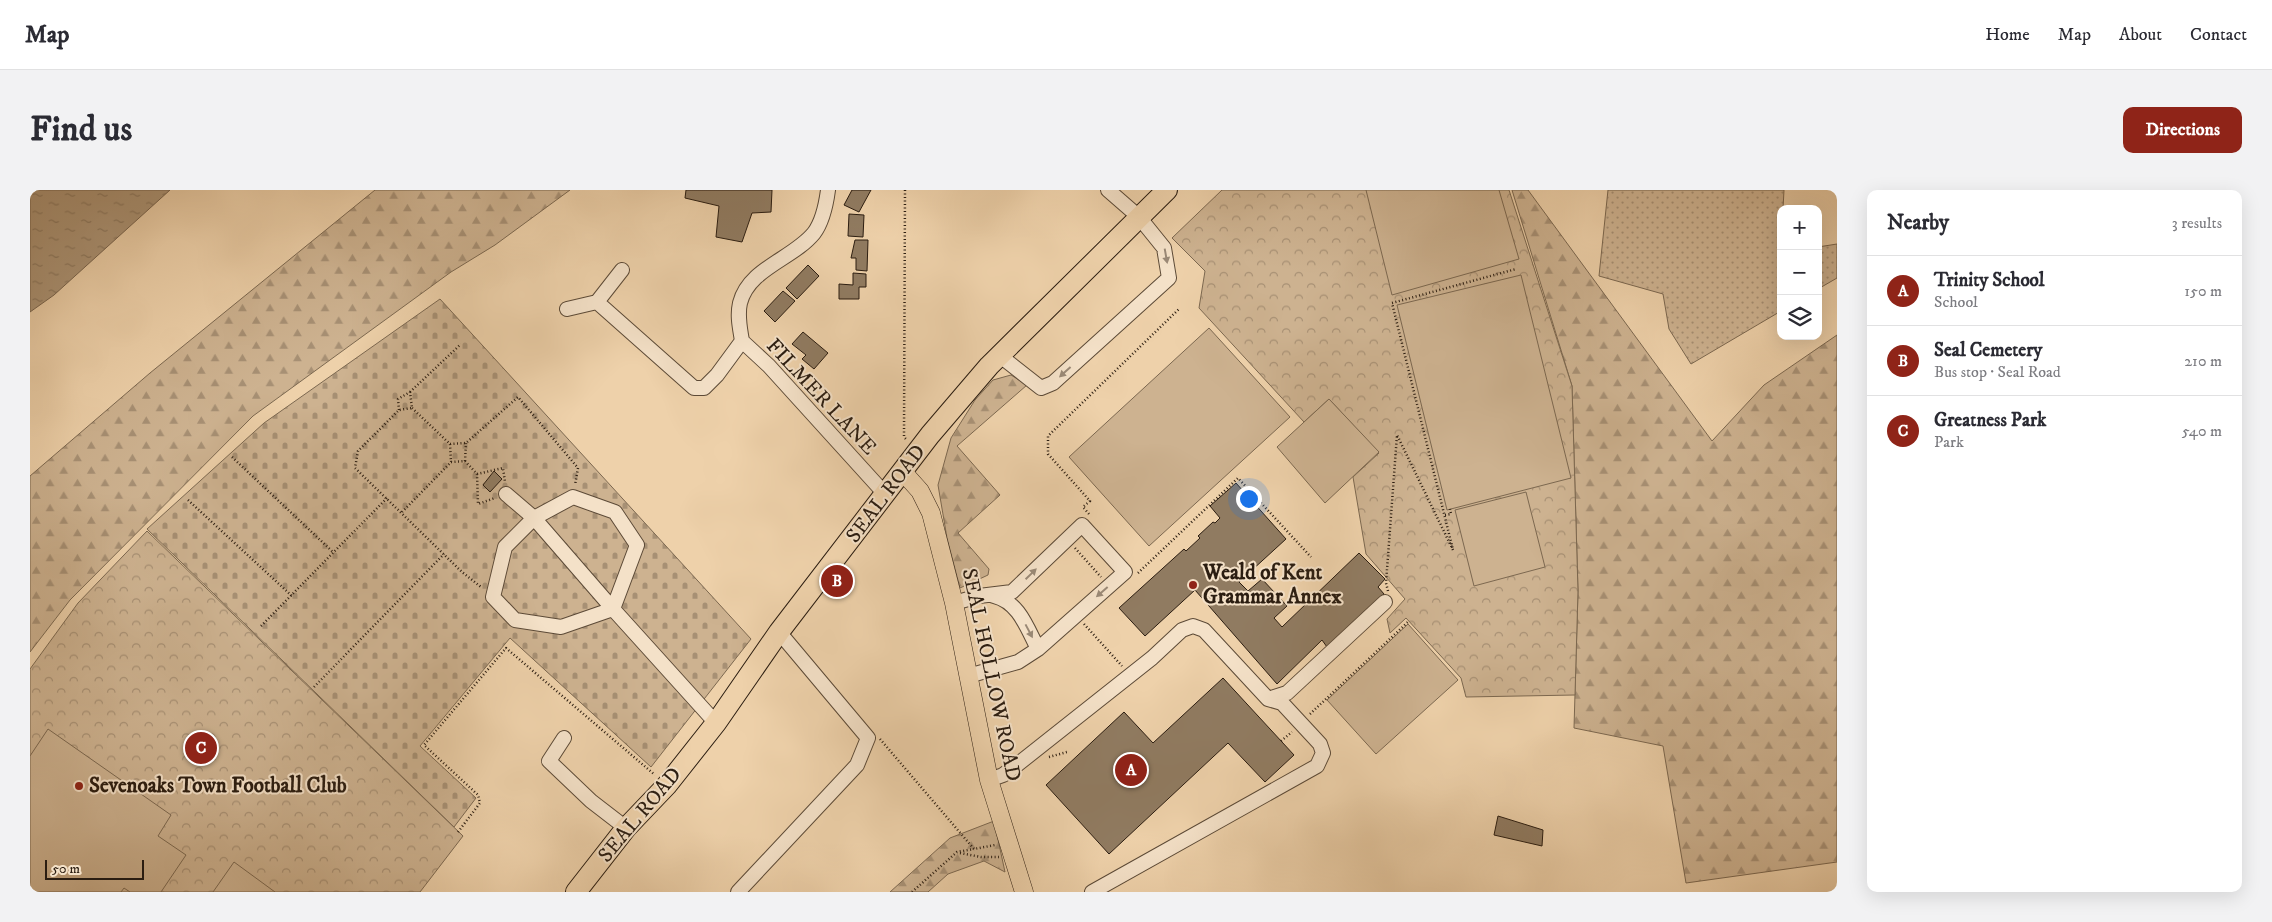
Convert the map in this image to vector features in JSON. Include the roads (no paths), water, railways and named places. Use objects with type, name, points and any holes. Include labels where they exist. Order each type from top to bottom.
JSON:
[{"type":"highway","name":"SEAL ROAD","points":[[576,892],[626,828],[667,785],[716,723],[779,632],[918,452],[1000,355],[1167,190]]},
{"type":"main road","name":"SEAL HOLLOW ROAD","points":[[903,472],[920,491],[931,513],[954,603],[989,780],[1024,892]]},
{"type":"street","points":[[742,341],[738,316],[745,290],[763,270],[795,251],[814,232],[826,208],[828,190]]},
{"type":"street","points":[[1000,355],[1041,388],[1053,383],[1169,278],[1164,248],[1139,217],[1108,190]]},
{"type":"street","points":[[568,309],[597,302],[622,270]]},
{"type":"street","name":"FILMER LANE","points":[[597,302],[694,388],[704,388],[711,382],[742,341],[769,366],[886,495]]},
{"type":"street","points":[[506,494],[534,518],[716,723]]},
{"type":"street","points":[[573,497],[615,512],[636,545],[613,609],[560,627],[515,620],[493,596],[505,547],[534,518],[573,497]]},
{"type":"street","points":[[954,603],[979,596],[1012,592],[1082,526],[1125,572],[1038,649],[1018,662],[968,676]]},
{"type":"street","points":[[991,595],[1011,602],[1038,649]]},
{"type":"street","points":[[1268,699],[1287,693],[1386,602]]},
{"type":"street","points":[[989,780],[1003,775],[1018,764],[1130,675],[1182,630],[1193,626],[1204,630],[1268,699],[1282,703],[1320,744],[1323,753],[1317,766],[1092,892]]},
{"type":"street","points":[[738,892],[857,764],[868,738],[779,632]]},
{"type":"street","points":[[564,738],[549,761],[591,801],[626,828]]},
{"type":"water","points":[[30,190],[170,190],[54,295],[30,312]]},
{"type":"place","name":"Seal Cemetery","points":[[837,581]]},
{"type":"place","name":"Weald of Kent Grammar Annex","points":[[1193,585]]},
{"type":"place","name":"Greatness Park","points":[[201,748]]},
{"type":"place","name":"Trinity School","points":[[1131,770]]},
{"type":"place","name":"Sevenoaks Town Football Club","points":[[79,786]]}]
